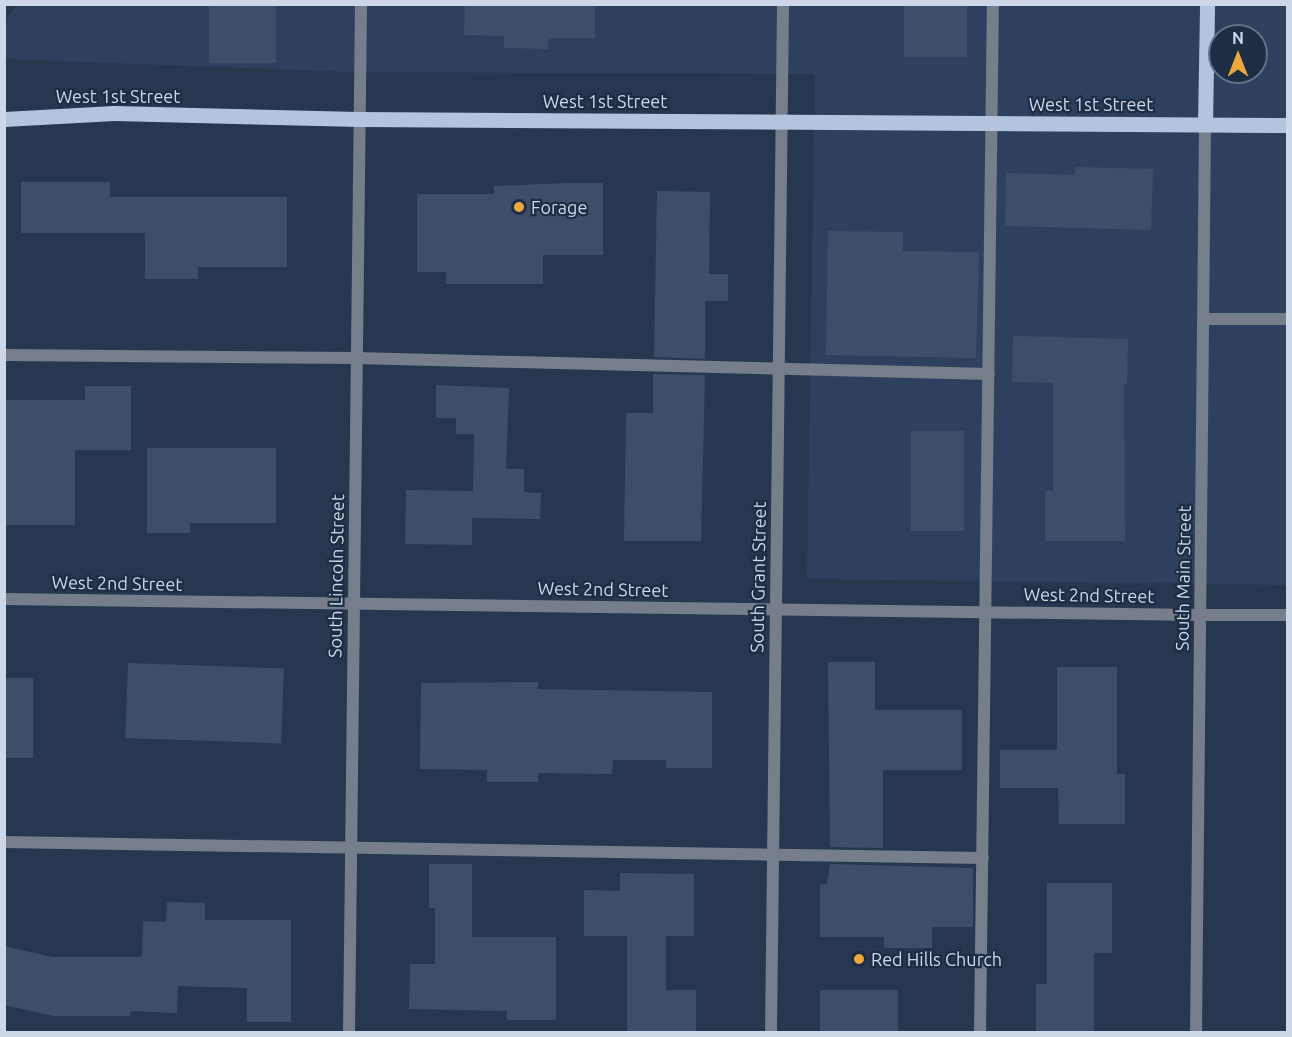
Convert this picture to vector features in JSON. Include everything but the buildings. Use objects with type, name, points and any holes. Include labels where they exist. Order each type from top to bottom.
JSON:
[{"type":"main road","points":[[1205,124],[1207,4]]},
{"type":"main road","name":"West 1st Street","points":[[4,119],[114,113],[359,119],[1287,125]]},
{"type":"street","name":"South Lincoln Street","points":[[349,1032],[361,4]]},
{"type":"street","name":"South Grant Street","points":[[771,1032],[783,4]]},
{"type":"street","points":[[980,1032],[993,4]]},
{"type":"street","name":"South Main Street","points":[[1196,1032],[1205,124]]},
{"type":"street","points":[[1204,319],[1287,319]]},
{"type":"street","points":[[4,355],[356,358],[989,374]]},
{"type":"street","name":"West 2nd Street","points":[[4,599],[1287,615]]},
{"type":"street","points":[[4,842],[983,858]]},
{"type":"shaded area","points":[[18,4],[1287,5],[1287,585],[807,579],[815,74],[351,72],[5,59],[5,19]]},
{"type":"place","name":"Forage","points":[[519,207]]},
{"type":"place","name":"Red Hills Church","points":[[859,959]]}]
